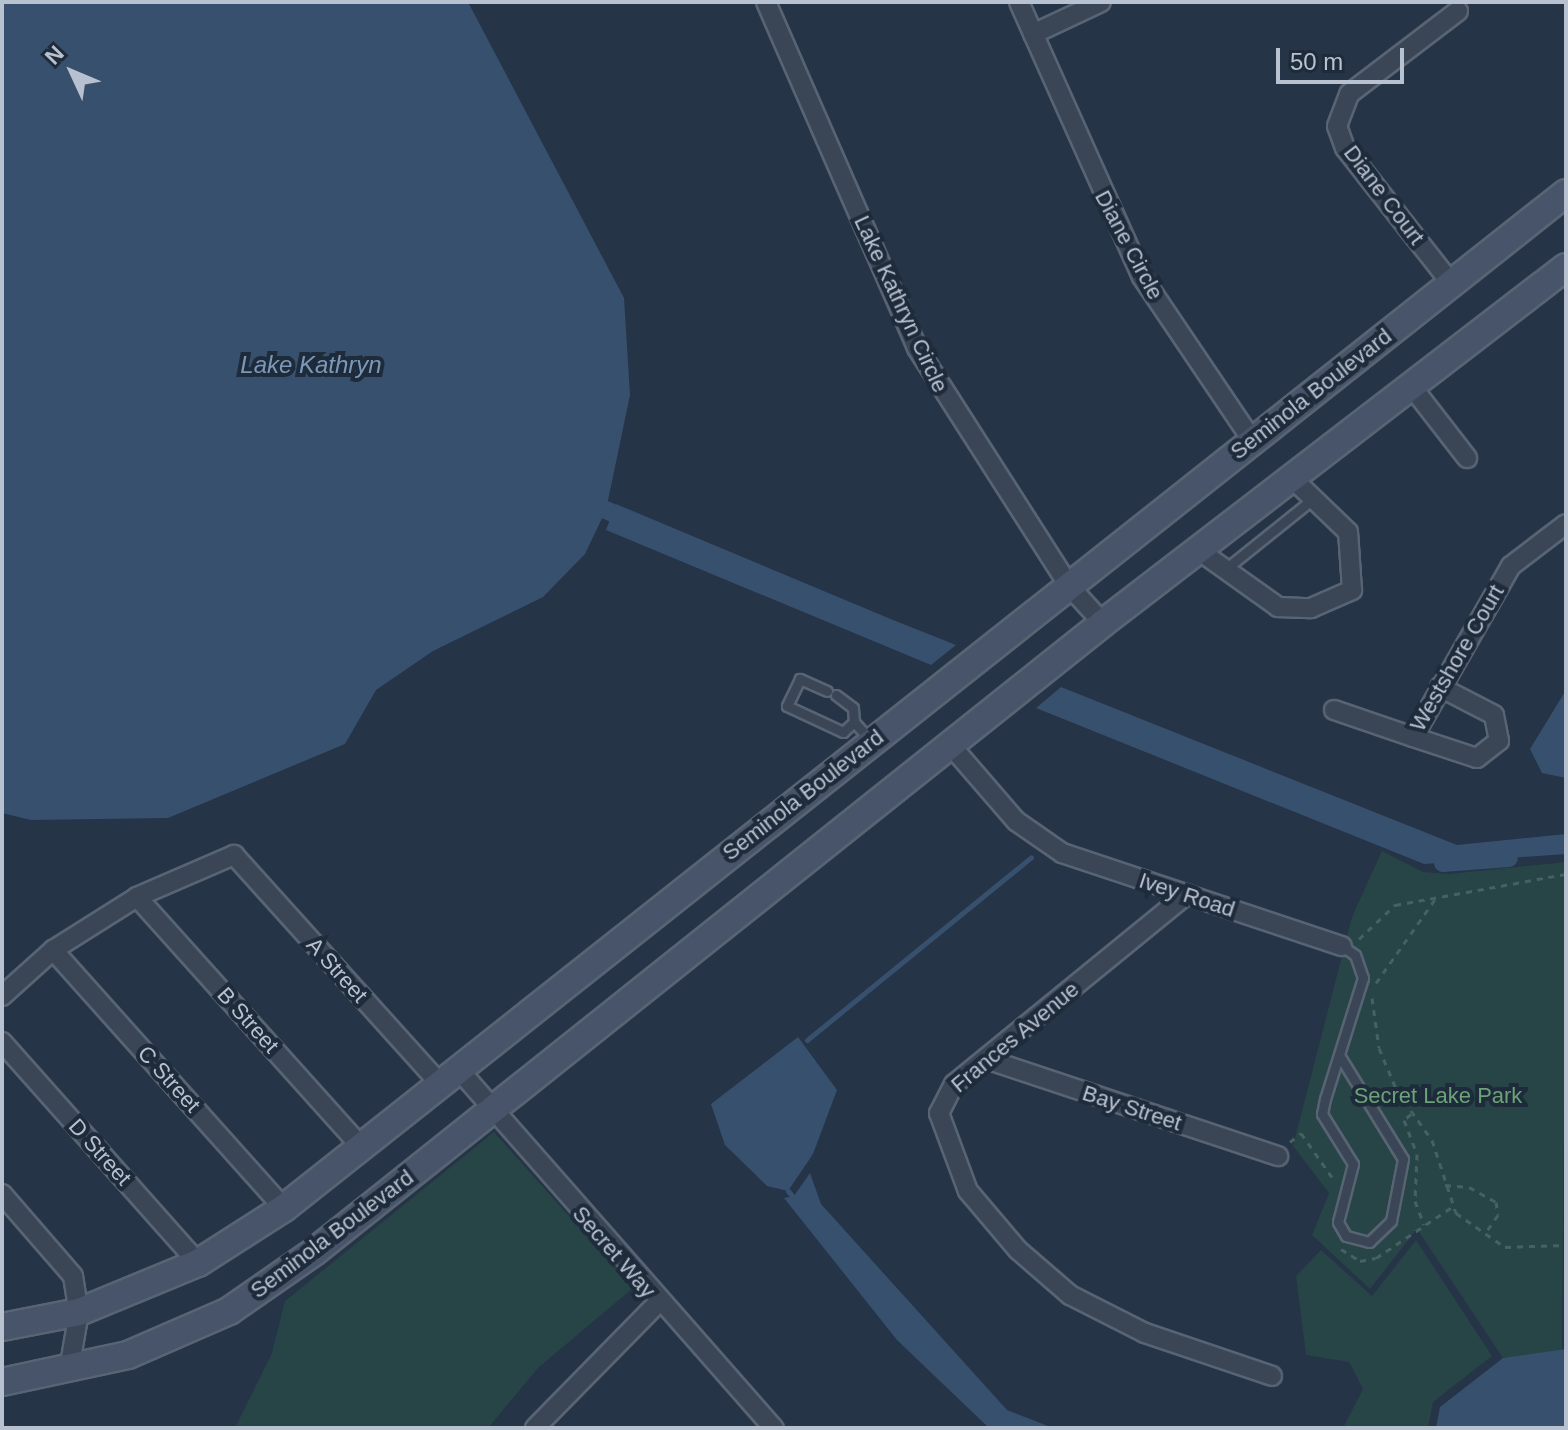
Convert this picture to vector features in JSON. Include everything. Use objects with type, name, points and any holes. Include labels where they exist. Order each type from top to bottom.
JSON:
[{"type":"main road","name":"Seminola Boulevard","points":[[2,1327],[79,1312],[198,1263],[284,1208],[359,1144],[450,1077],[863,731],[1070,587],[1566,193]]},
{"type":"main road","name":"Seminola Boulevard","points":[[2,1382],[128,1355],[229,1311],[492,1110],[953,748],[1103,623],[1201,552],[1566,267]]},
{"type":"street","name":"Lake Kathryn Circle","points":[[766,2],[917,348],[1070,587],[1103,623]]},
{"type":"street","name":"Diane Circle","points":[[1019,2],[1142,277],[1252,440]]},
{"type":"street","points":[[1033,34],[1101,2]]},
{"type":"street","name":"Diane Court","points":[[1451,283],[1345,148],[1337,126],[1349,94],[1458,11]]},
{"type":"street","points":[[1412,387],[1467,458]]},
{"type":"street","points":[[1201,552],[1223,571],[1278,607],[1311,608],[1352,590],[1348,532],[1293,479]]},
{"type":"street","name":"Westshore Court","points":[[1334,710],[1413,737],[1511,566],[1566,524]]},
{"type":"street","points":[[1413,737],[1477,758],[1499,741],[1494,715],[1440,687]]},
{"type":"street","name":"Ivey Road","points":[[953,748],[1036,837],[1186,895],[1346,948]]},
{"type":"street","name":"A Street","points":[[137,897],[234,855],[450,1077]]},
{"type":"street","name":"Frances Avenue","points":[[1186,895],[954,1084],[939,1113],[950,1156],[989,1220],[1101,1315],[1272,1376]]},
{"type":"street","points":[[2,996],[53,950],[137,897]]},
{"type":"street","name":"B Street","points":[[137,897],[359,1144]]},
{"type":"street","name":"C Street","points":[[53,950],[284,1208]]},
{"type":"street","name":"D Street","points":[[2,1042],[198,1263]]},
{"type":"street","name":"Bay Street","points":[[986,1059],[1284,1149]]},
{"type":"street","name":"Secret Way","points":[[450,1077],[492,1110],[658,1303],[774,1428]]},
{"type":"street","points":[[2,1194],[73,1276],[79,1312],[69,1370]]},
{"type":"street","points":[[535,1428],[658,1303]]},
{"type":"lane","points":[[1223,571],[1315,497]]},
{"type":"lane","points":[[800,679],[832,693],[853,708],[863,731],[843,732],[787,706],[800,679]]},
{"type":"lane","points":[[1339,1055],[1403,1159],[1391,1221],[1369,1242],[1346,1236],[1336,1215],[1353,1173],[1351,1155],[1322,1114],[1339,1055],[1363,978],[1346,948]]},
{"type":"path","points":[[1346,948],[1395,905],[1566,874]]},
{"type":"path","points":[[1438,895],[1371,994],[1379,1048],[1397,1091],[1432,1140],[1452,1207],[1484,1235],[1525,1251],[1566,1245]]},
{"type":"path","points":[[1284,1149],[1301,1133],[1336,1188]]},
{"type":"path","points":[[1445,1185],[1469,1187],[1496,1202],[1498,1215],[1484,1235]]},
{"type":"path","points":[[1336,1244],[1354,1258],[1376,1258],[1452,1207]]},
{"type":"green space","name":"Secret Lake Park","points":[[1382,851],[1423,872],[1449,874],[1566,862],[1562,1352],[1503,1358],[1417,1229],[1370,1289],[1312,1235],[1329,1193],[1293,1146],[1352,917]]},
{"type":"green space","points":[[494,1132],[633,1288],[538,1368],[488,1428],[235,1428],[272,1353],[285,1301]]},
{"type":"green space","points":[[1416,1240],[1492,1356],[1433,1402],[1428,1428],[1343,1428],[1363,1389],[1349,1362],[1306,1355],[1296,1276],[1321,1250],[1372,1296]]},
{"type":"water","name":"Lake Kathryn","points":[[2,2],[468,2],[624,298],[630,395],[606,510],[585,554],[543,597],[433,651],[376,690],[345,744],[168,818],[31,820],[2,813]]},
{"type":"water","points":[[616,504],[956,645],[931,665],[606,530]]},
{"type":"water","points":[[1061,687],[1457,845],[1566,834],[1566,854],[1424,864],[1036,708]]},
{"type":"water","points":[[1566,690],[1566,778],[1542,773],[1530,749]]},
{"type":"water","points":[[798,1037],[837,1090],[813,1154],[788,1191],[767,1186],[725,1145],[711,1104]]},
{"type":"water","points":[[810,1173],[821,1204],[1007,1410],[1053,1428],[989,1428],[897,1340],[784,1198],[794,1196]]},
{"type":"water","points":[[1566,1349],[1566,1428],[1436,1428],[1440,1407],[1503,1358]]},
{"type":"waterway","points":[[606,510],[634,523]]},
{"type":"waterway","points":[[807,1040],[1031,857]]},
{"type":"waterway","points":[[1443,863],[1509,858]]},
{"type":"waterway","points":[[788,1191],[795,1199]]}]
